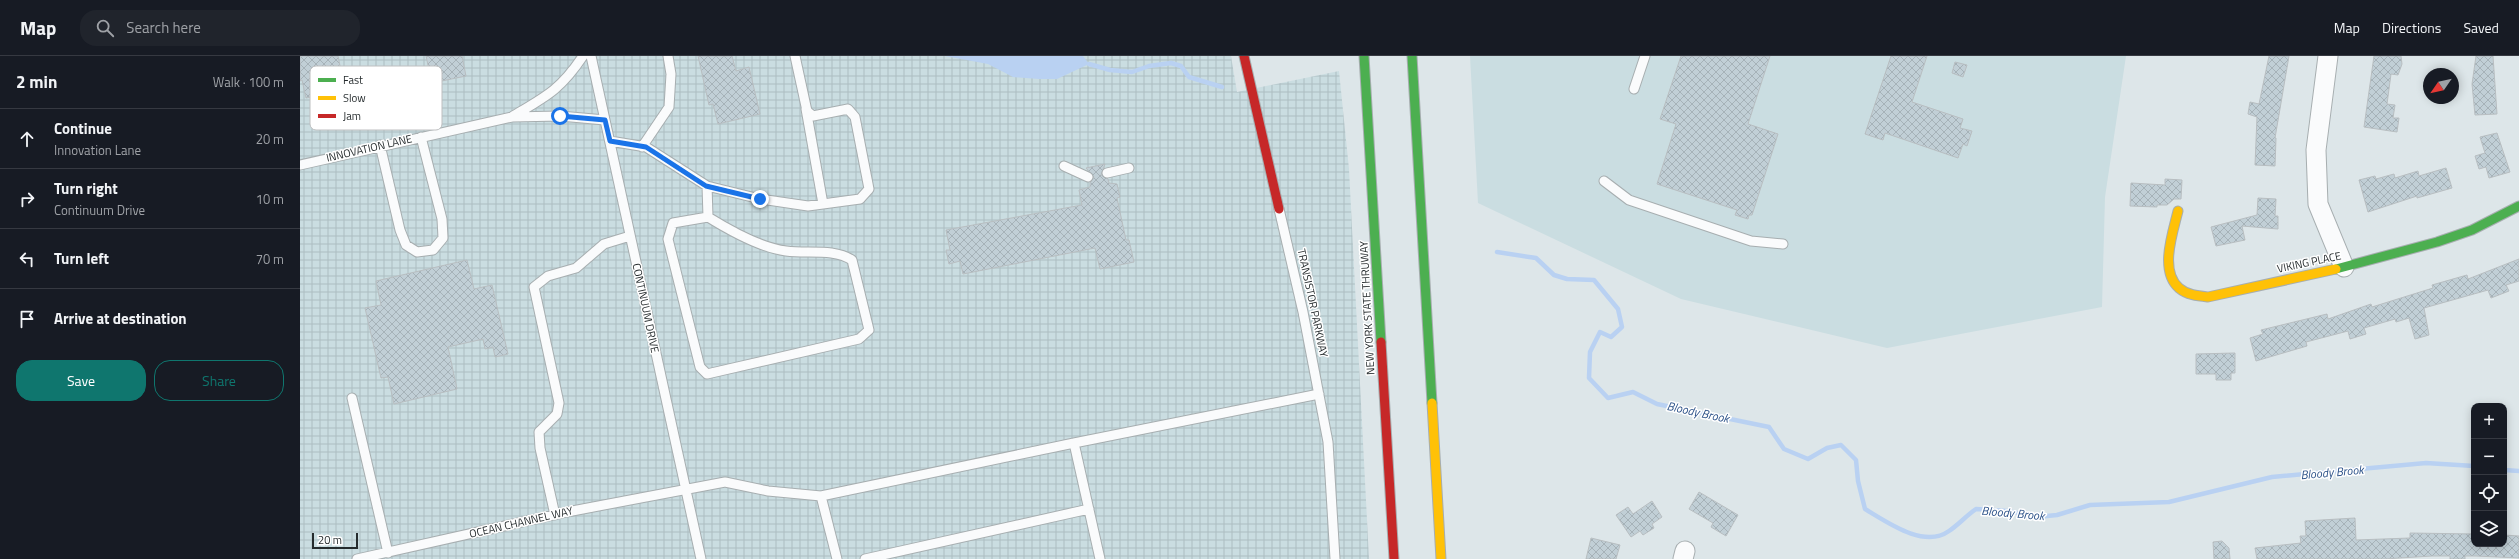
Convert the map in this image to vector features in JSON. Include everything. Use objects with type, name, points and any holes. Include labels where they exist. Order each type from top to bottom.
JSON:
[{"type":"main road","name":"TRANSISTOR PARKWAY","points":[[1244,56],[1279,209]]},
{"type":"main road","name":"NEW YORK STATE THRUWAY","points":[[1364,56],[1394,559]]},
{"type":"main road","points":[[1412,56],[1441,559]]},
{"type":"main road","name":"VIKING PLACE","points":[[2178,211],[2168,260],[2169,274],[2179,289],[2192,297],[2208,297],[2344,267],[2437,242],[2472,230],[2519,206]]},
{"type":"street","points":[[2328,56],[2316,150],[2318,204],[2344,267]]},
{"type":"lane","points":[[512,117],[552,94],[570,75],[583,56]]},
{"type":"lane","name":"CONTINUUM DRIVE","points":[[591,56],[701,559]]},
{"type":"lane","points":[[642,147],[669,107],[671,74],[668,56]]},
{"type":"lane","points":[[795,56],[823,204]]},
{"type":"lane","points":[[1634,89],[1645,56]]},
{"type":"lane","points":[[610,141],[642,147],[706,186],[760,199],[808,206],[860,199],[870,189],[855,117],[848,109],[813,116],[806,109]]},
{"type":"lane","name":"INNOVATION LANE","points":[[300,165],[512,117],[560,116],[605,120]]},
{"type":"lane","points":[[380,146],[400,230],[406,244],[417,252],[433,250],[443,238],[442,219],[421,137]]},
{"type":"lane","points":[[1064,166],[1088,178]]},
{"type":"lane","points":[[1107,174],[1129,168]]},
{"type":"lane","points":[[1604,181],[1629,200],[1751,241],[1783,244]]},
{"type":"lane","points":[[706,186],[708,216]]},
{"type":"lane","name":"TRANSISTOR PARKWAY","points":[[1279,209],[1328,442],[1335,559]]},
{"type":"lane","points":[[708,216],[734,233],[785,251],[842,254],[852,260],[869,330],[859,338],[707,374],[700,367],[668,239],[673,223],[708,216]]},
{"type":"lane","points":[[555,515],[540,448],[539,432],[557,414],[559,403],[534,287],[540,280],[548,276],[576,268],[604,244],[630,236]]},
{"type":"lane","name":"OCEAN CHANNEL WAY","points":[[357,559],[555,515],[686,488],[725,482],[768,491],[821,496],[1319,394]]},
{"type":"lane","points":[[352,398],[388,553]]},
{"type":"lane","points":[[1074,443],[1100,559]]},
{"type":"lane","points":[[821,496],[837,559]]},
{"type":"lane","points":[[865,559],[1089,509]]},
{"type":"shaded area","points":[[300,56],[1231,56],[1237,92],[1339,71],[1349,169],[1369,559],[300,559]]},
{"type":"shaded area","points":[[1470,56],[2126,56],[2105,197],[2102,307],[1887,348],[1681,299],[1478,203]]},
{"type":"water","points":[[945,56],[1083,56],[1089,64],[1057,79],[1039,79],[1013,77],[988,64]]},
{"type":"building","points":[[300,56],[338,56],[340,66],[310,66],[310,97],[306,98],[302,80],[300,81]]},
{"type":"building","points":[[426,56],[462,56],[466,76],[442,81],[442,66],[428,66]]},
{"type":"building","points":[[698,56],[732,56],[736,71],[749,67],[760,114],[718,124],[713,104],[709,105]]},
{"type":"building","points":[[1681,56],[1770,56],[1748,124],[1778,134],[1752,215],[1749,215],[1748,219],[1735,215],[1737,210],[1657,184],[1676,124],[1660,119]]},
{"type":"building","points":[[1891,56],[1927,56],[1912,102],[1963,119],[1960,128],[1972,131],[1967,146],[1963,144],[1958,158],[1885,133],[1883,140],[1865,134]]},
{"type":"building","points":[[2269,56],[2289,56],[2275,138],[2275,166],[2255,165],[2257,117],[2248,114],[2250,102],[2259,104]]},
{"type":"building","points":[[2374,56],[2401,56],[2402,64],[2398,75],[2391,74],[2387,104],[2395,105],[2393,118],[2399,118],[2397,132],[2364,127]]},
{"type":"building","points":[[2476,56],[2493,56],[2497,114],[2475,115],[2472,84]]},
{"type":"building","points":[[1955,62],[1967,65],[1963,77],[1952,73]]},
{"type":"building","points":[[2497,133],[2510,172],[2489,178],[2486,167],[2479,169],[2475,156],[2485,153],[2480,137]]},
{"type":"building","points":[[1105,164],[1101,175],[1108,179],[1109,183],[1117,184],[1120,197],[1117,198],[1126,240],[1129,240],[1134,262],[1100,269],[1095,248],[963,274],[960,261],[949,264],[946,250],[950,250],[946,230],[1082,205],[1079,190],[1090,187],[1090,183],[1094,177],[1086,168]]},
{"type":"building","points":[[2446,168],[2452,188],[2417,198],[2417,196],[2368,212],[2359,180],[2375,176],[2376,179],[2394,174],[2395,178],[2418,171],[2419,176]]},
{"type":"building","points":[[2165,179],[2182,180],[2181,199],[2174,199],[2167,205],[2157,205],[2157,207],[2130,206],[2131,183],[2165,185]]},
{"type":"building","points":[[2258,198],[2276,199],[2275,216],[2278,216],[2278,229],[2242,226],[2245,240],[2216,246],[2211,227],[2257,215]]},
{"type":"building","points":[[2519,259],[2519,281],[2506,285],[2509,291],[2491,298],[2488,290],[2424,308],[2429,335],[2415,339],[2409,318],[2396,322],[2395,319],[2364,328],[2366,334],[2350,339],[2348,331],[2306,342],[2307,346],[2256,361],[2250,338],[2263,334],[2261,330],[2327,314],[2328,319],[2371,304],[2372,307],[2433,288],[2432,285],[2467,275],[2468,279]]},
{"type":"building","points":[[467,260],[474,289],[492,285],[508,354],[495,357],[493,347],[485,349],[483,339],[448,347],[457,389],[394,404],[388,377],[381,378],[365,308],[381,305],[376,281]]},
{"type":"building","points":[[2235,353],[2235,373],[2231,373],[2231,380],[2216,380],[2216,374],[2196,374],[2196,354]]},
{"type":"building","points":[[1699,492],[1738,515],[1726,536],[1711,527],[1713,523],[1689,509]]},
{"type":"building","points":[[1652,501],[1662,517],[1652,524],[1654,528],[1643,535],[1640,531],[1631,537],[1616,515],[1628,507],[1633,514]]},
{"type":"building","points":[[2355,518],[2356,540],[2410,538],[2410,533],[2471,534],[2471,547],[2507,547],[2507,535],[2519,536],[2519,558],[2465,556],[2465,559],[2450,559],[2450,556],[2432,556],[2384,559],[2257,559],[2255,548],[2301,543],[2300,536],[2306,536],[2305,521]]},
{"type":"building","points":[[1591,538],[1620,545],[1616,559],[1586,559]]},
{"type":"building","points":[[2222,541],[2229,548],[2230,559],[2214,559],[2213,542]]},
{"type":"waterway","points":[[1089,64],[1110,70],[1132,72],[1149,66],[1171,63],[1181,66],[1189,77],[1222,87]]},
{"type":"waterway","name":"Bloody Brook","points":[[1497,252],[1536,258],[1554,275],[1567,279],[1594,280],[1618,309],[1622,327],[1611,337],[1600,332],[1590,352],[1589,378],[1608,398],[1633,392],[1657,404],[1769,427],[1784,449],[1808,459],[1827,448],[1841,445],[1856,460],[1858,481],[1865,509],[1906,532],[1917,535],[1928,537],[1939,536],[1952,529],[1976,509],[2007,511],[2037,517],[2057,515],[2090,505],[2169,502],[2272,477],[2426,463],[2471,466]]},
{"type":"waterway","name":"Bloody Brook","points":[[2507,470],[2519,471]]},
{"type":"traffic: fast","points":[[1364,56],[1381,342]]},
{"type":"traffic: fast","points":[[1412,56],[1432,403]]},
{"type":"traffic: fast","points":[[2336,269],[2437,242],[2472,230],[2519,206]]},
{"type":"traffic: slow","points":[[2178,211],[2169,251],[2170,272],[2173,281],[2179,288],[2189,294],[2208,297],[2336,269]]},
{"type":"traffic: slow","points":[[1432,403],[1441,559]]},
{"type":"traffic: jam","points":[[1244,56],[1279,209]]},
{"type":"traffic: jam","points":[[1381,342],[1394,559]]},
{"type":"route","points":[[560,116],[605,120],[610,141],[646,147],[706,186],[760,199]]}]
